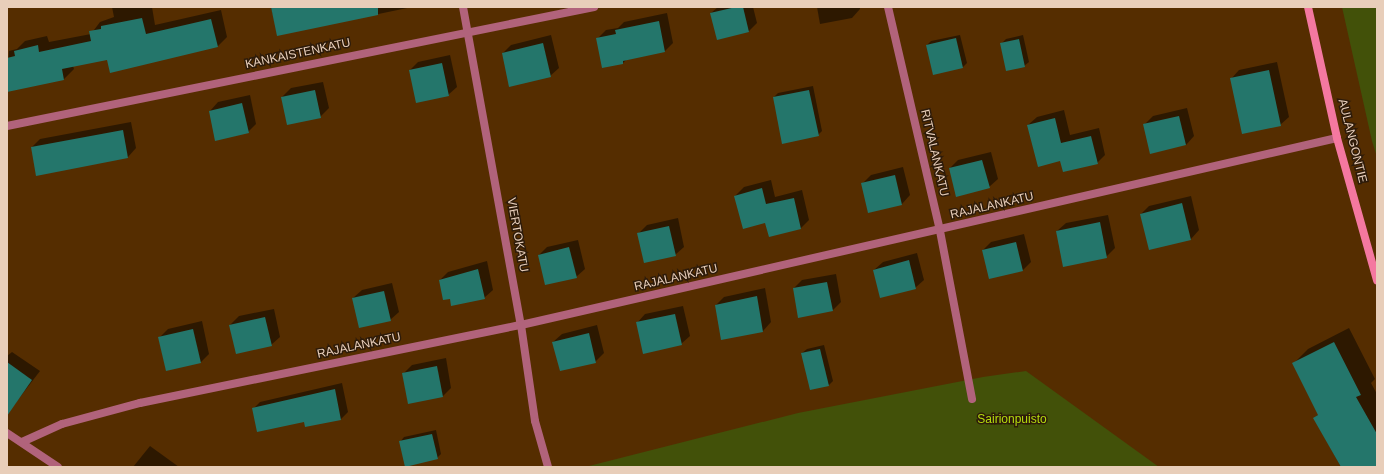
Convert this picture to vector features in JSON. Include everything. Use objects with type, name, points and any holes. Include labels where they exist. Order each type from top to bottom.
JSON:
[{"type":"main road","name":"AULANGONTIE","points":[[1308,7],[1337,138],[1377,280]]},
{"type":"street","name":"VIERTOKATU","points":[[463,7],[521,325],[535,421],[548,467]]},
{"type":"street","name":"KANKAISTENKATU","points":[[7,126],[468,31],[594,7]]},
{"type":"street","name":"RITVALANKATU","points":[[888,7],[940,231],[972,399]]},
{"type":"street","name":"RAJALANKATU","points":[[22,442],[62,424],[140,403],[521,325],[940,231],[1337,138]]},
{"type":"street","points":[[7,433],[58,467]]},
{"type":"green space","points":[[1342,7],[1377,7],[1377,157],[1372,141]]},
{"type":"green space","name":"Sairionpuisto","points":[[1026,371],[1159,467],[585,467],[798,413],[983,377]]},
{"type":"building","points":[[271,7],[378,7],[378,15],[277,36]]},
{"type":"building","points":[[736,7],[743,7],[749,32],[717,40],[710,13]]},
{"type":"building","points":[[142,18],[146,34],[211,19],[218,47],[110,73],[107,60],[62,69],[64,80],[7,92],[7,58],[15,56],[14,51],[38,45],[39,52],[91,41],[89,31],[101,29],[101,26]]},
{"type":"building","points":[[659,21],[665,52],[623,61],[623,64],[602,68],[596,38],[616,34],[615,30]]},
{"type":"building","points":[[956,38],[963,68],[933,75],[926,45]]},
{"type":"building","points":[[1019,39],[1025,67],[1006,71],[1000,43]]},
{"type":"building","points":[[543,43],[551,77],[509,87],[502,53]]},
{"type":"building","points":[[442,63],[449,96],[416,103],[409,70]]},
{"type":"building","points":[[1269,70],[1281,126],[1242,134],[1230,78]]},
{"type":"building","points":[[315,90],[321,118],[287,125],[281,97]]},
{"type":"building","points":[[809,90],[819,136],[782,144],[773,97]]},
{"type":"building","points":[[242,103],[249,133],[215,141],[209,111]]},
{"type":"building","points":[[1179,116],[1186,145],[1150,154],[1143,124]]},
{"type":"building","points":[[1055,118],[1061,143],[1091,136],[1098,164],[1063,172],[1060,161],[1038,167],[1027,125]]},
{"type":"building","points":[[123,130],[128,158],[36,176],[31,147]]},
{"type":"building","points":[[982,160],[990,188],[956,197],[949,168]]},
{"type":"building","points":[[895,175],[902,205],[868,213],[861,183]]},
{"type":"building","points":[[762,188],[766,204],[794,198],[801,229],[769,237],[765,223],[743,229],[734,196]]},
{"type":"building","points":[[1182,203],[1191,240],[1149,250],[1140,214]]},
{"type":"building","points":[[1100,222],[1107,258],[1063,267],[1056,231]]},
{"type":"building","points":[[669,226],[676,256],[644,263],[637,233]]},
{"type":"building","points":[[1016,242],[1023,271],[989,279],[982,250]]},
{"type":"building","points":[[569,247],[577,278],[545,285],[538,255]]},
{"type":"building","points":[[909,260],[916,289],[880,298],[873,270]]},
{"type":"building","points":[[478,269],[485,299],[451,306],[450,299],[443,300],[439,280]]},
{"type":"building","points":[[827,282],[833,311],[798,318],[793,288]]},
{"type":"building","points":[[384,291],[391,321],[359,328],[352,298]]},
{"type":"building","points":[[757,296],[763,332],[721,340],[715,305]]},
{"type":"building","points":[[675,314],[682,345],[643,354],[636,322]]},
{"type":"building","points":[[265,317],[272,346],[236,354],[229,325]]},
{"type":"building","points":[[193,329],[201,363],[166,371],[158,337]]},
{"type":"building","points":[[589,333],[596,363],[560,371],[552,342]]},
{"type":"building","points":[[1334,342],[1361,395],[1356,397],[1377,434],[1377,467],[1341,467],[1313,418],[1318,415],[1292,363]]},
{"type":"building","points":[[820,349],[829,386],[810,390],[801,353]]},
{"type":"building","points":[[7,362],[32,380],[7,416]]},
{"type":"building","points":[[437,366],[443,397],[408,404],[402,373]]},
{"type":"building","points":[[335,389],[341,420],[305,427],[304,422],[257,432],[252,408]]},
{"type":"building","points":[[432,434],[438,459],[405,467],[399,441]]}]
